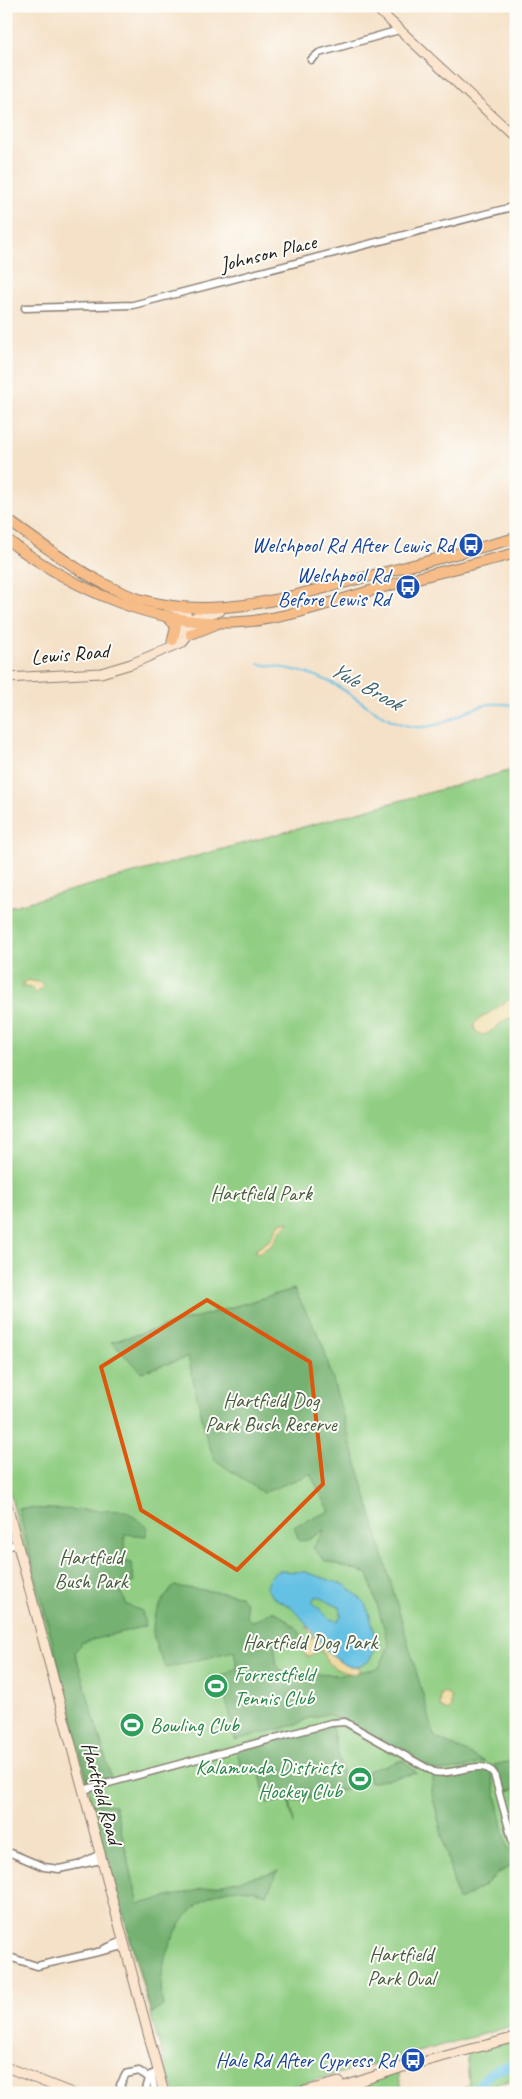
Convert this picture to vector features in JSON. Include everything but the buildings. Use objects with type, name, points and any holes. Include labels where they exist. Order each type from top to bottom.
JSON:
[{"type":"main road","points":[[6,519],[62,558],[111,586],[138,598],[160,604],[197,608],[228,608],[303,594],[516,538]]},
{"type":"main road","points":[[6,539],[60,574],[94,592],[123,604],[192,620],[225,622],[269,618],[516,553]]},
{"type":"main road","points":[[166,615],[173,620],[176,626],[173,640]]},
{"type":"main road","points":[[191,634],[225,622]]},
{"type":"street","points":[[374,6],[516,138]]},
{"type":"street","points":[[310,60],[319,53],[399,30]]},
{"type":"street","name":"Johnson Place","points":[[25,308],[133,305],[516,206]]},
{"type":"street","points":[[160,604],[177,610],[192,620],[194,628],[191,634]]},
{"type":"street","name":"Lewis Road","points":[[162,649],[192,620],[207,613],[228,608]]},
{"type":"street","name":"Lewis Road","points":[[6,678],[101,673],[131,664],[162,649],[183,642],[191,634]]},
{"type":"street","name":"Hartfield Road","points":[[6,1502],[124,1944],[153,2076],[164,2093]]},
{"type":"street","points":[[6,1543],[17,1542]]},
{"type":"street","points":[[6,1547],[17,1542]]},
{"type":"street","points":[[83,1790],[331,1723],[345,1722],[434,1772],[448,1774],[482,1766],[490,1769],[494,1774],[516,1854]]},
{"type":"street","points":[[6,1851],[44,1867],[59,1869],[101,1857]]},
{"type":"street","points":[[6,1956],[36,1966],[124,1944]]},
{"type":"street","points":[[323,2093],[362,2079],[516,2037]]},
{"type":"street","points":[[7,2069],[72,2093]]},
{"type":"street","points":[[124,2093],[120,2085],[126,2074],[140,2071],[153,2076]]},
{"type":"street","points":[[145,2093],[153,2076]]},
{"type":"street","points":[[153,2076],[155,2093]]},
{"type":"street","points":[[298,2093],[362,2079]]},
{"type":"highlighted area","points":[[207,1300],[310,1362],[323,1484],[237,1570],[141,1510],[101,1367]]},
{"type":"green space","name":"Hartfield Park","points":[[516,769],[516,2025],[268,2093],[175,2093],[166,2069],[92,1803],[6,1478],[6,908]]},
{"type":"green space","name":"Hartfield Dog Park Bush Reserve","points":[[294,1289],[322,1342],[435,1737],[485,1762],[459,1769],[436,1771],[327,1714],[309,1718],[296,1725],[235,1740],[231,1717],[218,1678],[237,1668],[234,1651],[166,1668],[160,1655],[153,1634],[153,1625],[159,1607],[174,1586],[239,1595],[246,1602],[247,1617],[251,1621],[264,1617],[270,1612],[282,1616],[298,1629],[301,1635],[297,1640],[290,1640],[280,1635],[274,1641],[277,1668],[284,1673],[341,1675],[379,1668],[389,1645],[368,1574],[325,1561],[313,1548],[325,1529],[308,1540],[299,1541],[294,1526],[330,1511],[310,1474],[263,1493],[215,1460],[207,1440],[188,1357],[142,1372],[111,1342]]},
{"type":"green space","name":"Hartfield Bush Park","points":[[18,1508],[126,1511],[148,1527],[146,1536],[125,1534],[125,1551],[114,1559],[132,1563],[134,1582],[121,1593],[127,1605],[142,1611],[145,1626],[81,1643],[75,1652],[111,1777],[88,1780]]},
{"type":"green space","points":[[331,1723],[343,1776],[352,1774],[355,1787],[290,1802],[294,1824],[288,1799],[267,1804],[259,1771],[243,1774],[236,1748]]},
{"type":"green space","points":[[403,1760],[417,1773],[370,1783],[367,1771]]},
{"type":"green space","points":[[516,1760],[516,1789],[506,1791],[494,1765]]},
{"type":"green space","points":[[477,1768],[486,1768],[492,1775],[507,1845],[516,1863],[497,1874],[484,1886],[458,1901],[431,1790],[434,1775],[446,1776]]},
{"type":"green space","points":[[92,1803],[115,1805],[139,1904],[278,1871],[267,1894],[251,1890],[227,1891],[208,1898],[192,1910],[179,1926],[170,1945],[161,1986],[163,2006],[151,2014]]},
{"type":"green space","points":[[516,2037],[516,2079],[496,2084],[487,2093],[458,2093],[469,2083],[466,2050]]},
{"type":"green space","points":[[397,2069],[403,2093],[370,2093],[361,2087],[350,2093],[333,2093]]},
{"type":"sand","points":[[28,980],[42,983],[43,987],[37,993],[34,993],[32,988],[23,987],[23,983]]},
{"type":"sand","points":[[516,995],[516,1017],[504,1021],[483,1035],[478,1033],[474,1027],[475,1022]]},
{"type":"sand","points":[[280,1222],[290,1222],[280,1231],[271,1246],[258,1253],[254,1251],[271,1239]]},
{"type":"sand","points":[[306,1627],[312,1627],[326,1648],[337,1659],[351,1666],[360,1667],[357,1674],[335,1668],[327,1660],[321,1649],[307,1657],[300,1646],[314,1637]]},
{"type":"sand","points":[[445,1692],[451,1697],[451,1707],[448,1711],[440,1707],[441,1694]]},
{"type":"water","points":[[279,1571],[305,1572],[345,1585],[357,1595],[367,1606],[376,1637],[376,1648],[368,1662],[357,1666],[349,1666],[338,1660],[331,1655],[295,1611],[268,1591],[266,1586],[268,1581],[272,1575]],"holes":[[[316,1596],[339,1607],[341,1615],[338,1621],[330,1619],[312,1602]]]},
{"type":"waterway","name":"Yule Brook","points":[[259,664],[297,670],[323,679],[383,716],[405,725],[417,727],[435,725],[489,704],[516,705]]},
{"type":"waterway","points":[[475,2093],[482,2081],[491,2073],[502,2067],[516,2066]]},
{"type":"place","name":"Welshpool Rd After Lewis Rd","points":[[471,545]]},
{"type":"place","name":"Welshpool Rd Before Lewis Rd","points":[[408,587]]},
{"type":"place","name":"Forrestfield Tennis Club","points":[[216,1686]]},
{"type":"place","name":"Bowling Club","points":[[132,1725]]},
{"type":"place","name":"Kalamunda Districts Hockey Club","points":[[360,1779]]},
{"type":"place","name":"Hale Rd After Cypress Rd","points":[[413,2060]]},
{"type":"park label","name":"Hartfield Dog Park","points":[[310,1642]]},
{"type":"park label","name":"Hartfield Park Oval","points":[[401,1966]]}]
